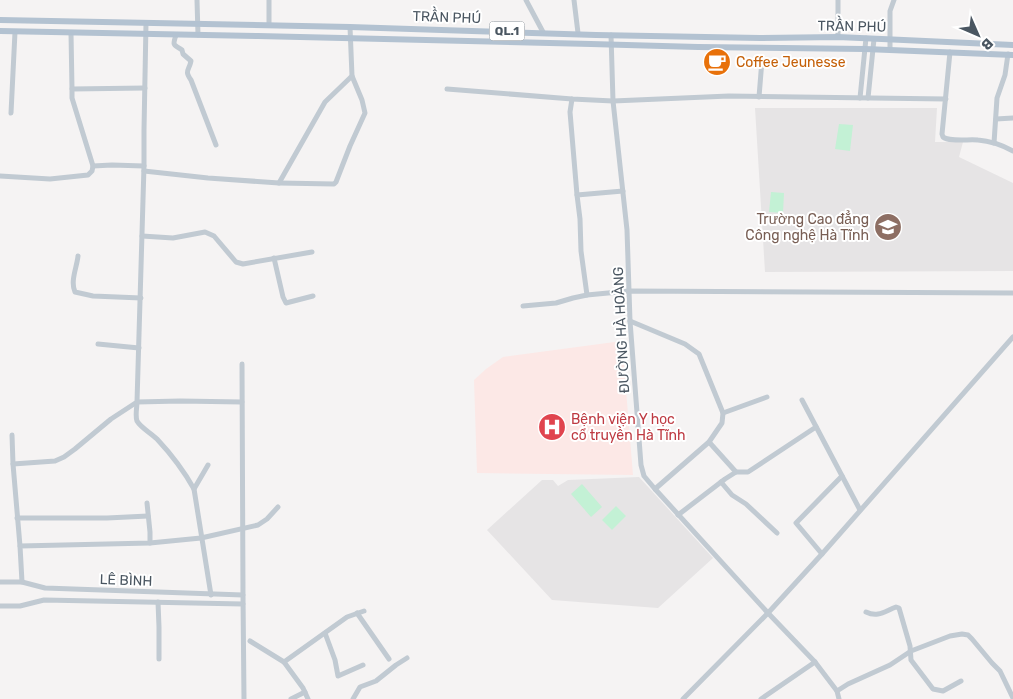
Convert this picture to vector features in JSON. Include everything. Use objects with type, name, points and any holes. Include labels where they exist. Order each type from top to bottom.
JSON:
[{"type":"main road","name":"TRẦN PHÚ","points":[[0,20],[350,26],[611,35],[838,37],[1013,45]]},
{"type":"main road","name":"TRẦN PHÚ","points":[[0,31],[717,48],[865,49],[1011,55]]},
{"type":"street","points":[[196,0],[198,35]]},
{"type":"street","points":[[269,0],[269,25]]},
{"type":"street","points":[[526,0],[543,32]]},
{"type":"street","points":[[574,0],[578,33]]},
{"type":"street","points":[[838,0],[838,37]]},
{"type":"street","points":[[890,50],[890,11],[894,0]]},
{"type":"street","points":[[146,23],[144,168],[136,419],[172,456],[194,489],[212,595]]},
{"type":"street","points":[[93,166],[112,164],[208,178],[279,183],[334,184],[365,113],[352,76],[350,26]]},
{"type":"street","points":[[11,113],[15,32]]},
{"type":"street","points":[[0,176],[50,179],[88,175],[92,171],[93,166],[72,98],[71,33]]},
{"type":"street","points":[[176,35],[174,45],[182,50],[183,54],[191,61],[187,75],[216,146]]},
{"type":"street","name":"ĐƯỜNG HÀ HOÀNG","points":[[611,35],[613,100],[627,230],[630,322],[641,465],[644,476],[678,515],[816,662],[837,691],[839,699]]},
{"type":"street","points":[[860,98],[866,38]]},
{"type":"street","points":[[868,98],[874,39]]},
{"type":"street","points":[[950,52],[942,134],[945,139],[965,139],[994,143],[1013,151]]},
{"type":"street","points":[[994,143],[997,98],[1011,55]]},
{"type":"street","points":[[759,97],[762,60]]},
{"type":"street","points":[[279,183],[326,102],[352,76]]},
{"type":"street","points":[[72,89],[145,88]]},
{"type":"street","points":[[447,89],[572,99],[613,100],[729,96],[946,99]]},
{"type":"street","points":[[572,99],[570,112],[580,219],[581,252],[587,295]]},
{"type":"street","points":[[996,119],[1013,118]]},
{"type":"street","points":[[577,195],[623,191]]},
{"type":"street","points":[[142,236],[173,238],[206,232],[214,236],[236,262],[240,263],[312,252]]},
{"type":"street","points":[[78,256],[73,288],[75,292],[93,296],[140,298]]},
{"type":"street","points":[[274,258],[286,303],[313,296]]},
{"type":"street","points":[[523,306],[556,303],[587,295],[629,291],[1013,293]]},
{"type":"street","points":[[630,322],[685,344],[699,354],[723,413],[722,423],[709,442],[654,489]]},
{"type":"street","points":[[683,699],[822,554],[1013,336]]},
{"type":"street","points":[[98,344],[139,348]]},
{"type":"street","points":[[242,364],[244,699]]},
{"type":"street","points":[[723,413],[767,397]]},
{"type":"street","points":[[802,400],[860,510]]},
{"type":"street","points":[[13,464],[55,461],[64,457],[111,419],[138,402],[242,402]]},
{"type":"street","points":[[678,515],[736,472],[748,472],[816,427]]},
{"type":"street","points":[[12,435],[22,582]]},
{"type":"street","points":[[709,442],[736,472]]},
{"type":"street","points":[[194,489],[208,464]]},
{"type":"street","points":[[822,554],[796,523],[842,476]]},
{"type":"street","points":[[721,482],[732,494],[778,533]]},
{"type":"street","points":[[147,503],[150,543]]},
{"type":"street","points":[[20,546],[150,543],[201,538],[258,525],[264,522],[278,507]]},
{"type":"street","points":[[17,518],[148,516]]},
{"type":"street","name":"LÊ BÌNH","points":[[0,582],[22,582],[44,588],[243,595]]},
{"type":"street","points":[[44,588],[44,600]]},
{"type":"street","name":"LÊ BÌNH","points":[[0,606],[20,606],[44,600],[243,604]]},
{"type":"street","points":[[158,602],[159,659]]},
{"type":"street","points":[[866,612],[871,615],[878,615],[896,607],[899,608],[911,651],[911,660],[933,689],[942,691],[962,681]]},
{"type":"street","points":[[284,662],[347,617],[364,611]]},
{"type":"street","points":[[357,613],[389,659]]},
{"type":"street","points":[[325,633],[335,660],[338,676],[363,665]]},
{"type":"street","points":[[837,691],[890,665],[911,651],[950,636],[962,634],[968,636],[977,644],[1000,671],[1013,698]]},
{"type":"street","points":[[250,642],[284,662],[291,670],[308,699]]},
{"type":"street","points":[[353,699],[360,687],[376,681],[407,658]]},
{"type":"street","points":[[761,699],[816,662]]},
{"type":"street","points":[[291,699],[305,692]]},
{"type":"shaded area","name":"Trường Cao đẳng Công nghệ Hà Tĩnh","points":[[755,108],[937,108],[935,142],[963,142],[959,157],[1013,183],[1013,271],[765,272]]},
{"type":"shaded area","name":"Bệnh viện Y học cổ truyền Hà Tĩnh","points":[[622,341],[633,475],[477,473],[474,380],[486,369],[503,357]]},
{"type":"shaded area","points":[[639,477],[713,558],[658,608],[552,600],[487,530],[542,480],[553,480],[558,486],[568,480]]},
{"type":"green space","points":[[839,124],[853,125],[850,151],[835,149]]},
{"type":"green space","points":[[771,192],[784,193],[783,213],[769,212]]},
{"type":"green space","points":[[582,484],[602,507],[591,517],[571,494]]},
{"type":"green space","points":[[616,506],[626,516],[612,530],[602,520]]},
{"type":"place","name":"Coffee Jeunesse","points":[[717,62]]},
{"type":"place","name":"Trường Cao đẳng Công nghệ Hà Tĩnh","points":[[888,227]]},
{"type":"place","name":"Bệnh viện Y học cổ truyền Hà Tĩnh","points":[[552,427]]}]
